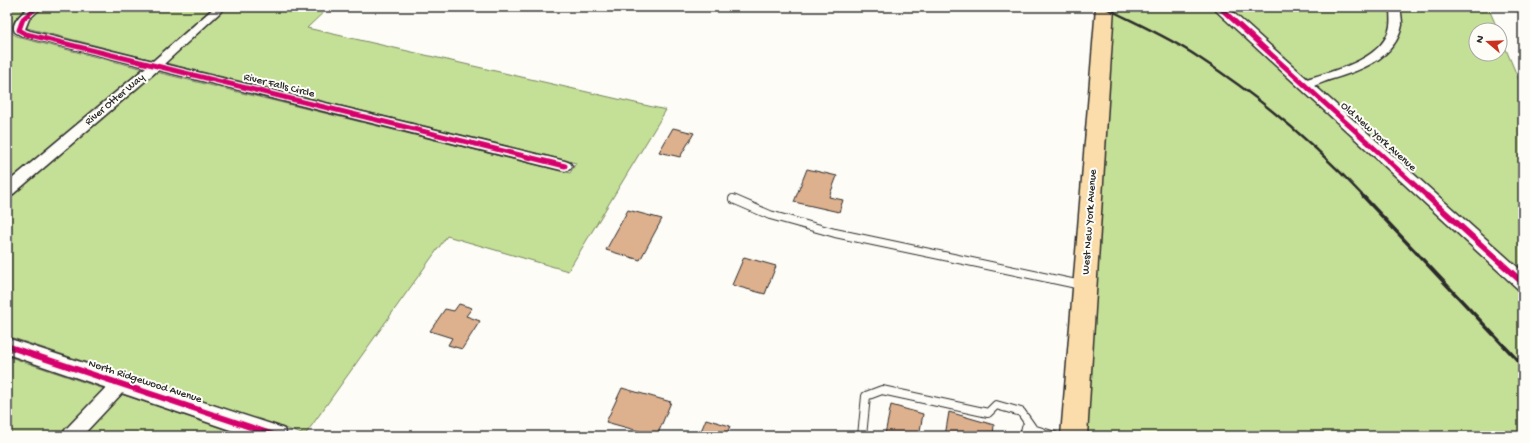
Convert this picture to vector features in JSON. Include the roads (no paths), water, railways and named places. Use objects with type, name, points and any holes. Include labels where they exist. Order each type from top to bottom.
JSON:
[{"type":"main road","name":"West New York Avenue","points":[[1074,436],[1105,7]]},
{"type":"street","name":"River Falls Circle","points":[[37,7],[23,18],[19,24],[19,30],[26,34],[565,166]]},
{"type":"street","name":"River Otter Way","points":[[7,191],[155,66],[221,7]]},
{"type":"street","name":"Old New York Avenue","points":[[1219,7],[1520,277]]},
{"type":"street","points":[[1304,84],[1366,64],[1381,52],[1394,37],[1397,18],[1395,7]]},
{"type":"street","name":"North Ridgewood Avenue","points":[[7,346],[277,436]]},
{"type":"street","points":[[71,436],[120,384]]},
{"type":"lane","points":[[733,199],[770,215],[835,233],[1085,286]]},
{"type":"lane","points":[[862,436],[866,396],[882,390],[988,413],[996,406],[1021,412],[1033,429]]},
{"type":"lane","points":[[1024,436],[1026,427],[1055,436]]},
{"type":"railway","points":[[1104,7],[1175,43],[1220,72],[1264,104],[1326,158],[1364,197]]},
{"type":"railway","points":[[1363,196],[1523,366]]}]
